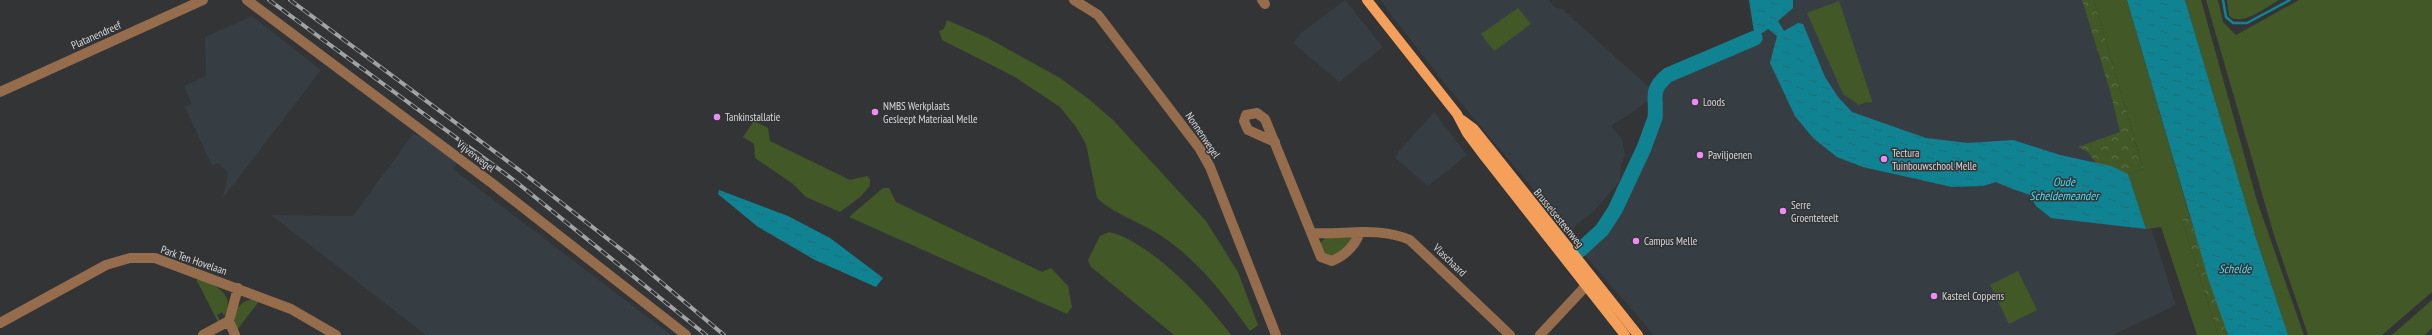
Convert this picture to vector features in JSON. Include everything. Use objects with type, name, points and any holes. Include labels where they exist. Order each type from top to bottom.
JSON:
[{"type":"main road","name":"Brusselsesteenweg","points":[[1367,0],[1460,118],[1469,136],[1585,286],[1625,335]]},
{"type":"main road","name":"Brusselsesteenweg","points":[[1460,118],[1474,129],[1638,335]]},
{"type":"street","name":"Platanendreef","points":[[0,92],[203,0]]},
{"type":"street","name":"Vijverwegel","points":[[247,0],[494,184],[686,335]]},
{"type":"street","name":"Nonnenwegel","points":[[1074,0],[1098,15],[1200,149],[1210,167],[1276,335]]},
{"type":"street","points":[[1274,142],[1321,257],[1332,261],[1341,257],[1356,244],[1360,232]]},
{"type":"street","name":"Vlaschaard","points":[[1312,233],[1377,231],[1397,234],[1410,240],[1510,335]]},
{"type":"street","name":"Park Ten Hovelaan","points":[[0,323],[106,265],[130,258],[155,258],[291,309],[336,335]]},
{"type":"street","points":[[1540,335],[1585,286],[1585,270]]},
{"type":"street","points":[[1585,286],[1601,290]]},
{"type":"street","points":[[235,335],[229,321],[238,288]]},
{"type":"street","points":[[202,335],[229,321]]},
{"type":"shaded area","points":[[1345,0],[1383,47],[1339,82],[1293,43],[1301,33]]},
{"type":"shaded area","points":[[1380,0],[1549,0],[1554,7],[1562,9],[1649,87],[1653,96],[1633,112],[1611,126],[1622,139],[1625,156],[1621,164],[1620,181],[1594,211],[1574,227],[1571,234],[1445,84]]},
{"type":"shaded area","name":"Tectura Tuinbouwschool Melle","points":[[1749,0],[2082,0],[2110,91],[2120,132],[2176,305],[2113,335],[1654,335],[1580,250],[1599,232],[1626,190],[1655,118],[1656,107],[1653,93],[1657,84],[1668,75],[1755,38]]},
{"type":"shaded area","points":[[252,16],[321,70],[223,198],[228,173],[218,163],[212,166],[185,107],[192,104],[184,86],[206,76],[205,37]]},
{"type":"shaded area","points":[[1434,112],[1467,155],[1428,186],[1394,157]]},
{"type":"shaded area","points":[[413,134],[421,136],[458,162],[453,169],[671,335],[426,335],[271,215],[353,216]]},
{"type":"green space","points":[[2082,0],[2094,0],[2143,169],[2128,174],[2096,163],[2088,152],[2078,147],[2120,132],[2110,91]]},
{"type":"green space","points":[[2094,0],[2127,0],[2190,217],[2182,219],[2218,335],[2197,335],[2161,227],[2146,229],[2128,174],[2143,169]]},
{"type":"green space","points":[[2185,0],[2201,0],[2257,201],[2304,335],[2288,335],[2256,238]]},
{"type":"green space","points":[[2206,0],[2218,0],[2223,22],[2236,35],[2299,0],[2432,0],[2432,292],[2382,335],[2308,335],[2274,235]]},
{"type":"green space","points":[[2227,0],[2279,0],[2247,18],[2234,19],[2229,16]]},
{"type":"green space","points":[[1839,1],[1872,101],[1871,103],[1866,102],[1859,105],[1843,94],[1807,13]]},
{"type":"green space","points":[[1518,8],[1531,24],[1494,51],[1481,34]]},
{"type":"green space","points":[[947,20],[988,38],[1060,78],[1090,100],[1113,120],[1206,221],[1238,272],[1258,325],[1250,331],[1210,278],[1174,245],[1152,230],[1111,209],[1097,198],[1086,144],[1076,127],[1060,107],[1015,77],[942,40],[939,31],[944,29]]},
{"type":"green space","points":[[754,121],[768,128],[770,141],[850,180],[867,176],[870,179],[870,186],[860,197],[840,212],[806,197],[793,184],[755,158],[754,144],[743,137]]},
{"type":"green space","points":[[883,188],[889,188],[896,202],[1042,272],[1051,268],[1068,286],[1072,307],[1067,314],[849,217]]},
{"type":"green space","points":[[2190,217],[2228,335],[2218,335],[2182,219]]},
{"type":"green space","points":[[1109,232],[1142,247],[1176,274],[1208,306],[1231,335],[1174,335],[1091,267],[1088,260],[1100,236]]},
{"type":"green space","points":[[1352,237],[1354,240],[1335,256],[1327,257],[1320,247],[1321,242],[1325,238]]},
{"type":"green space","points":[[2018,271],[2037,310],[2009,324],[1990,285]]},
{"type":"green space","points":[[198,277],[217,287],[226,296],[228,302],[227,308],[224,316],[222,312],[217,315],[220,320],[218,322],[197,281]]},
{"type":"green space","points":[[254,299],[260,300],[237,330],[235,324],[235,314],[237,310],[243,303]]},
{"type":"green space","points":[[2432,300],[2432,328],[2425,335],[2392,335]]},
{"type":"water","name":"Oude Scheldemeander","points":[[1749,0],[1793,0],[1793,8],[1778,21],[1784,31],[1798,23],[1803,24],[1825,77],[1838,97],[1852,112],[1926,138],[1968,143],[2013,140],[2060,155],[2111,166],[2128,174],[2146,229],[2051,218],[2036,206],[2030,195],[1996,182],[1983,186],[1952,187],[1863,167],[1837,157],[1813,138],[1795,116],[1770,63],[1777,36],[1768,29],[1755,38]]},
{"type":"water","name":"Schelde","points":[[2127,0],[2185,0],[2256,238],[2288,335],[2228,335],[2209,281]]},
{"type":"water","points":[[719,190],[788,216],[830,238],[883,278],[876,287],[815,260],[758,227],[718,194]]},
{"type":"waterway","points":[[2223,0],[2226,17],[2233,23],[2247,23],[2290,0]]},
{"type":"waterway","points":[[1580,250],[1602,230],[1615,210],[1644,148],[1655,118],[1655,94],[1658,85],[1668,75],[1755,38]]},
{"type":"railway","points":[[269,0],[515,181],[706,335]]},
{"type":"railway","points":[[290,0],[522,172],[636,261],[724,335]]},
{"type":"place","name":"Loods","points":[[1695,102]]},
{"type":"place","name":"NMBS Werkplaats Gesleept Materiaal Melle","points":[[875,112]]},
{"type":"place","name":"Tankinstallatie","points":[[717,117]]},
{"type":"place","name":"Paviljoenen","points":[[1700,155]]},
{"type":"place","name":"Tectura Tuinbouwschool Melle","points":[[1884,159]]},
{"type":"place","name":"Serre Groenteteelt","points":[[1783,211]]},
{"type":"place","name":"Campus Melle","points":[[1636,241]]},
{"type":"place","name":"Kasteel Coppens","points":[[1934,296]]}]
